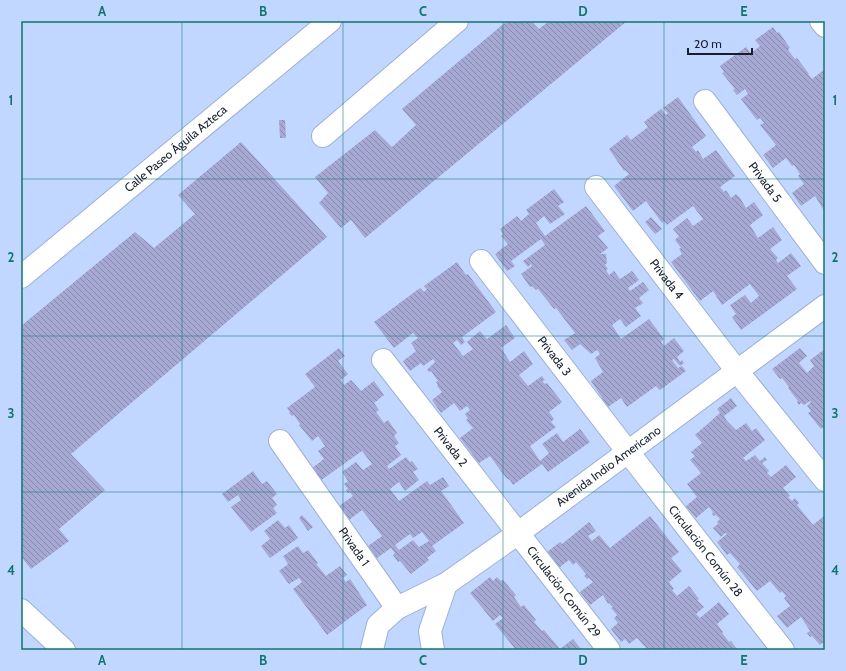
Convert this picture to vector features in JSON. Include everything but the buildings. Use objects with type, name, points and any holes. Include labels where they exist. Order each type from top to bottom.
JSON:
[{"type":"street","name":"Calle Paseo Águila Azteca","points":[[21,277],[330,21]]},
{"type":"street","points":[[323,136],[457,21]]},
{"type":"street","points":[[822,21],[825,26]]},
{"type":"street","name":"Privada 5","points":[[705,101],[825,263]]},
{"type":"street","name":"Privada 4","points":[[596,187],[737,371],[825,480]]},
{"type":"street","name":"Privada 3","points":[[481,261],[628,452]]},
{"type":"street","name":"Avenida Indio Americano","points":[[446,584],[517,534],[825,306]]},
{"type":"street","name":"Privada 2","points":[[383,360],[517,534]]},
{"type":"street","name":"Privada 1","points":[[280,441],[397,608]]},
{"type":"street","name":"Circulación Común 28","points":[[628,452],[783,650]]},
{"type":"street","name":"Circulación Común 29","points":[[517,534],[609,650]]},
{"type":"street","points":[[373,650],[372,648],[378,625],[397,608],[446,584]]},
{"type":"street","points":[[433,650],[430,631],[446,584]]},
{"type":"street","points":[[21,610],[64,650]]}]
